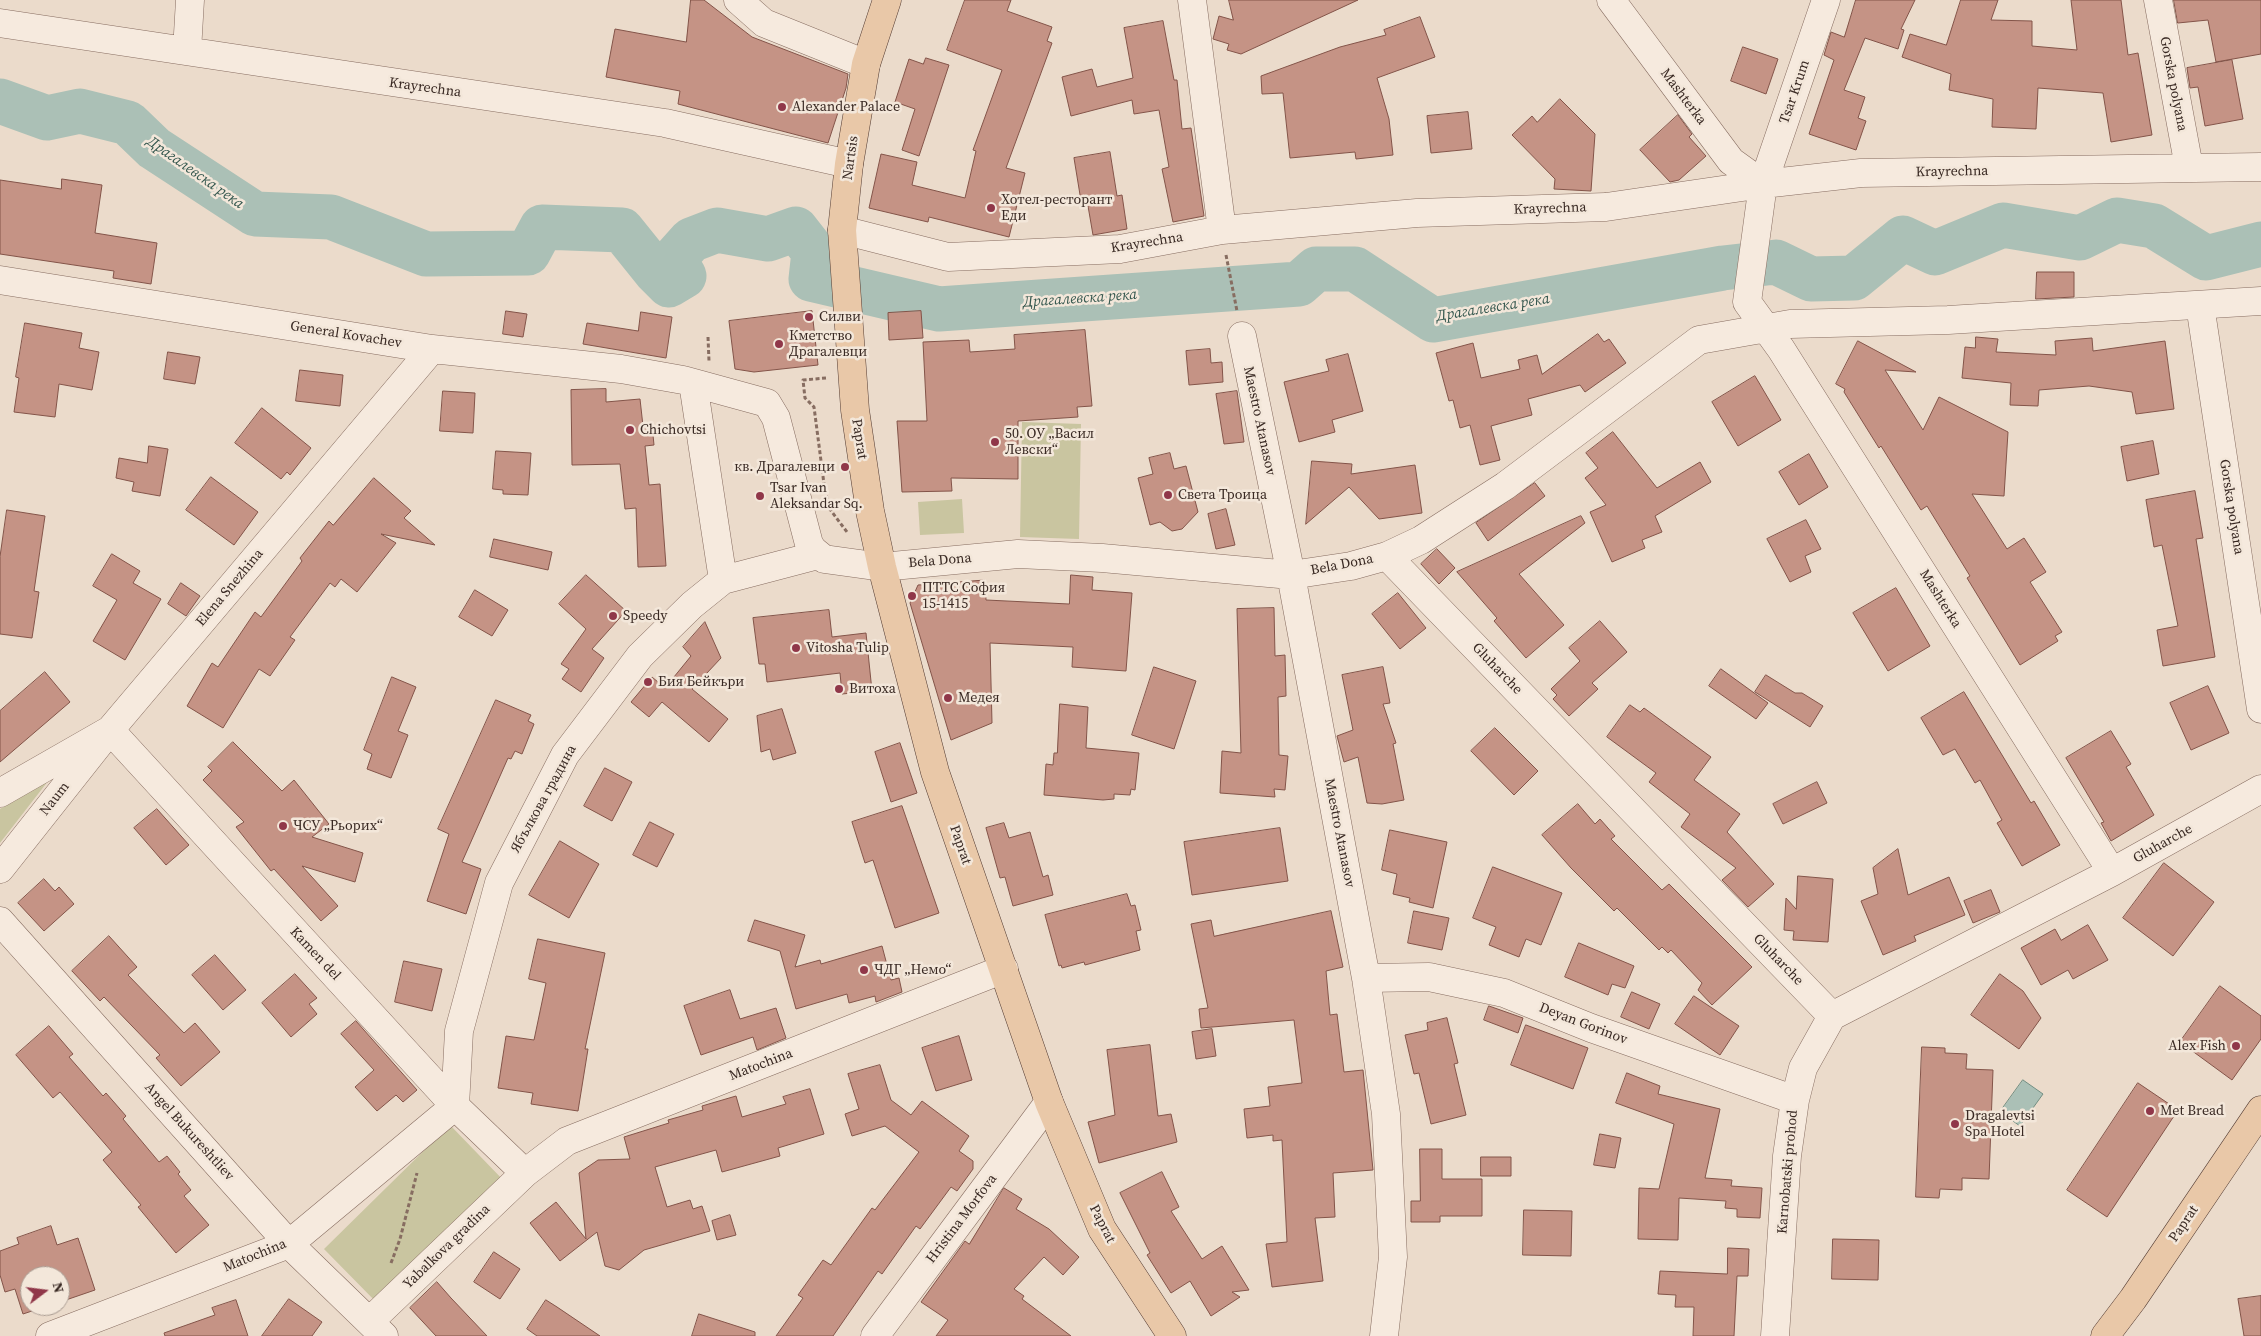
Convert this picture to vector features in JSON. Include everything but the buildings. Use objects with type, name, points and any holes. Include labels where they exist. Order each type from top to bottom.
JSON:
[{"type":"main road","name":"Nartsis","points":[[843,260],[842,230],[848,164],[866,64],[887,0]]},
{"type":"main road","name":"Paprat","points":[[843,260],[855,410],[870,511],[882,567],[935,772],[1049,1102],[1102,1230],[1172,1336]]},
{"type":"main road","name":"Paprat","points":[[2105,1336],[2134,1299],[2261,1110]]},
{"type":"street","points":[[186,51],[190,0]]},
{"type":"street","points":[[738,0],[764,23],[866,64]]},
{"type":"street","points":[[1192,0],[1222,230]]},
{"type":"street","name":"Mashterka","points":[[1611,0],[1731,161],[1763,184]]},
{"type":"street","name":"Tsar Krum","points":[[1747,302],[1763,184],[1826,0]]},
{"type":"street","name":"Gorska polyana","points":[[2158,0],[2189,168]]},
{"type":"street","name":"Krayrechna","points":[[0,23],[665,123],[848,164]]},
{"type":"street","name":"Krayrechna","points":[[842,230],[948,257],[1120,249],[1222,230],[1417,213],[1606,207],[1763,184],[1861,173],[2261,167]]},
{"type":"street","name":"General Kovachev","points":[[1,287],[432,349],[622,369],[694,383],[767,403],[772,410],[809,544],[818,555]]},
{"type":"street","points":[[1765,328],[1790,324],[1948,320],[2261,301]]},
{"type":"street","name":"Mashterka","points":[[1747,302],[1781,349],[2112,872]]},
{"type":"street","name":"Gorska polyana","points":[[2200,304],[2261,709]]},
{"type":"street","name":"Bela Dona","points":[[882,567],[1018,554],[1102,558],[1291,575],[1351,566],[1387,556],[1421,540],[1505,486],[1699,340],[1765,328]]},
{"type":"street","name":"Maestro Atanasov","points":[[1242,336],[1291,575],[1366,978],[1386,1114],[1393,1257],[1384,1336]]},
{"type":"street","name":"Elena Snezhina","points":[[0,793],[110,730],[432,349]]},
{"type":"street","points":[[694,383],[724,580]]},
{"type":"street","points":[[818,555],[832,561],[882,567]]},
{"type":"street","name":"Ябълкова градина","points":[[455,1106],[459,1031],[499,883],[565,755],[640,656],[692,605],[724,580],[818,555]]},
{"type":"street","name":"Gluharche","points":[[1387,556],[1832,1016],[2112,872],[2261,789]]},
{"type":"street","name":"Naum","points":[[0,869],[110,730]]},
{"type":"street","name":"Kamen del","points":[[110,730],[455,1106],[525,1173]]},
{"type":"street","name":"Angel Bukureshtliev","points":[[0,921],[289,1244],[377,1329]]},
{"type":"street","name":"Matochina","points":[[525,1173],[566,1141],[1004,969]]},
{"type":"street","name":"Deyan Gorinov","points":[[1366,978],[1430,976],[1504,993],[1591,1028],[1795,1100]]},
{"type":"street","name":"Karnobatski prohod","points":[[1776,1336],[1787,1156],[1795,1100],[1803,1068],[1832,1016]]},
{"type":"street","name":"Hristina Morfova","points":[[875,1336],[1049,1102]]},
{"type":"street","name":"Matochina","points":[[50,1336],[289,1244],[455,1106]]},
{"type":"street","name":"Yabalkova gradina","points":[[377,1329],[525,1173]]},
{"type":"path","points":[[1228,262],[1242,336]]},
{"type":"path","points":[[832,378],[803,380],[805,398],[814,407],[824,484],[830,508],[838,522],[848,532]]},
{"type":"path","points":[[390,1266],[400,1239],[418,1167]]},
{"type":"shaded area","points":[[1022,422],[1081,424],[1079,539],[1020,537]]},
{"type":"shaded area","points":[[962,499],[964,533],[920,535],[918,502]]},
{"type":"shaded area","points":[[52,776],[0,843],[0,809]]},
{"type":"shaded area","points":[[2023,1080],[2043,1094],[2020,1126],[2000,1112]]},
{"type":"shaded area","points":[[450,1125],[506,1183],[380,1306],[324,1249]]},
{"type":"waterway","name":"Драгалевска река","points":[[0,101],[47,118],[80,111],[128,123],[154,148],[255,214],[331,217],[426,254],[528,253],[542,227],[622,230],[655,271],[669,285],[684,276],[674,259],[691,240],[717,230],[768,239],[796,229],[814,252],[811,279],[939,309],[1299,284],[1316,269],[1355,269],[1433,320],[1723,268],[1776,262],[1811,279],[1854,278],[1903,238],[1935,253],[2003,225],[2080,238],[2117,220],[2154,226],[2206,258],[2261,244]]},
{"type":"place","name":"Alexander Palace","points":[[782,107]]},
{"type":"place","name":"Хотел-ресторант Еди","points":[[991,208]]},
{"type":"place","name":"Силви","points":[[809,317]]},
{"type":"place","name":"Кметство Драгалевци","points":[[779,344]]},
{"type":"place","name":"Chichovtsi","points":[[630,430]]},
{"type":"place","name":"50. ОУ „Васил Левски“","points":[[995,442]]},
{"type":"place","name":"кв. Драгалевци","points":[[845,467]]},
{"type":"place","name":"Света Троица","points":[[1168,495]]},
{"type":"place","name":"Tsar Ivan Aleksandar Sq.","points":[[760,496]]},
{"type":"place","name":"ПТТС София 15-1415","points":[[912,596]]},
{"type":"place","name":"Speedy","points":[[613,616]]},
{"type":"place","name":"Vitosha Tulip","points":[[796,648]]},
{"type":"place","name":"Бия Бейкъри","points":[[648,682]]},
{"type":"place","name":"Витоха","points":[[839,689]]},
{"type":"place","name":"Медея","points":[[948,698]]},
{"type":"place","name":"ЧСУ „Рьорих“","points":[[283,826]]},
{"type":"place","name":"ЧДГ „Немо“","points":[[864,970]]},
{"type":"place","name":"Alex Fish","points":[[2236,1046]]},
{"type":"place","name":"Met Bread","points":[[2150,1111]]},
{"type":"place","name":"Dragalevtsi Spa Hotel","points":[[1955,1124]]}]
